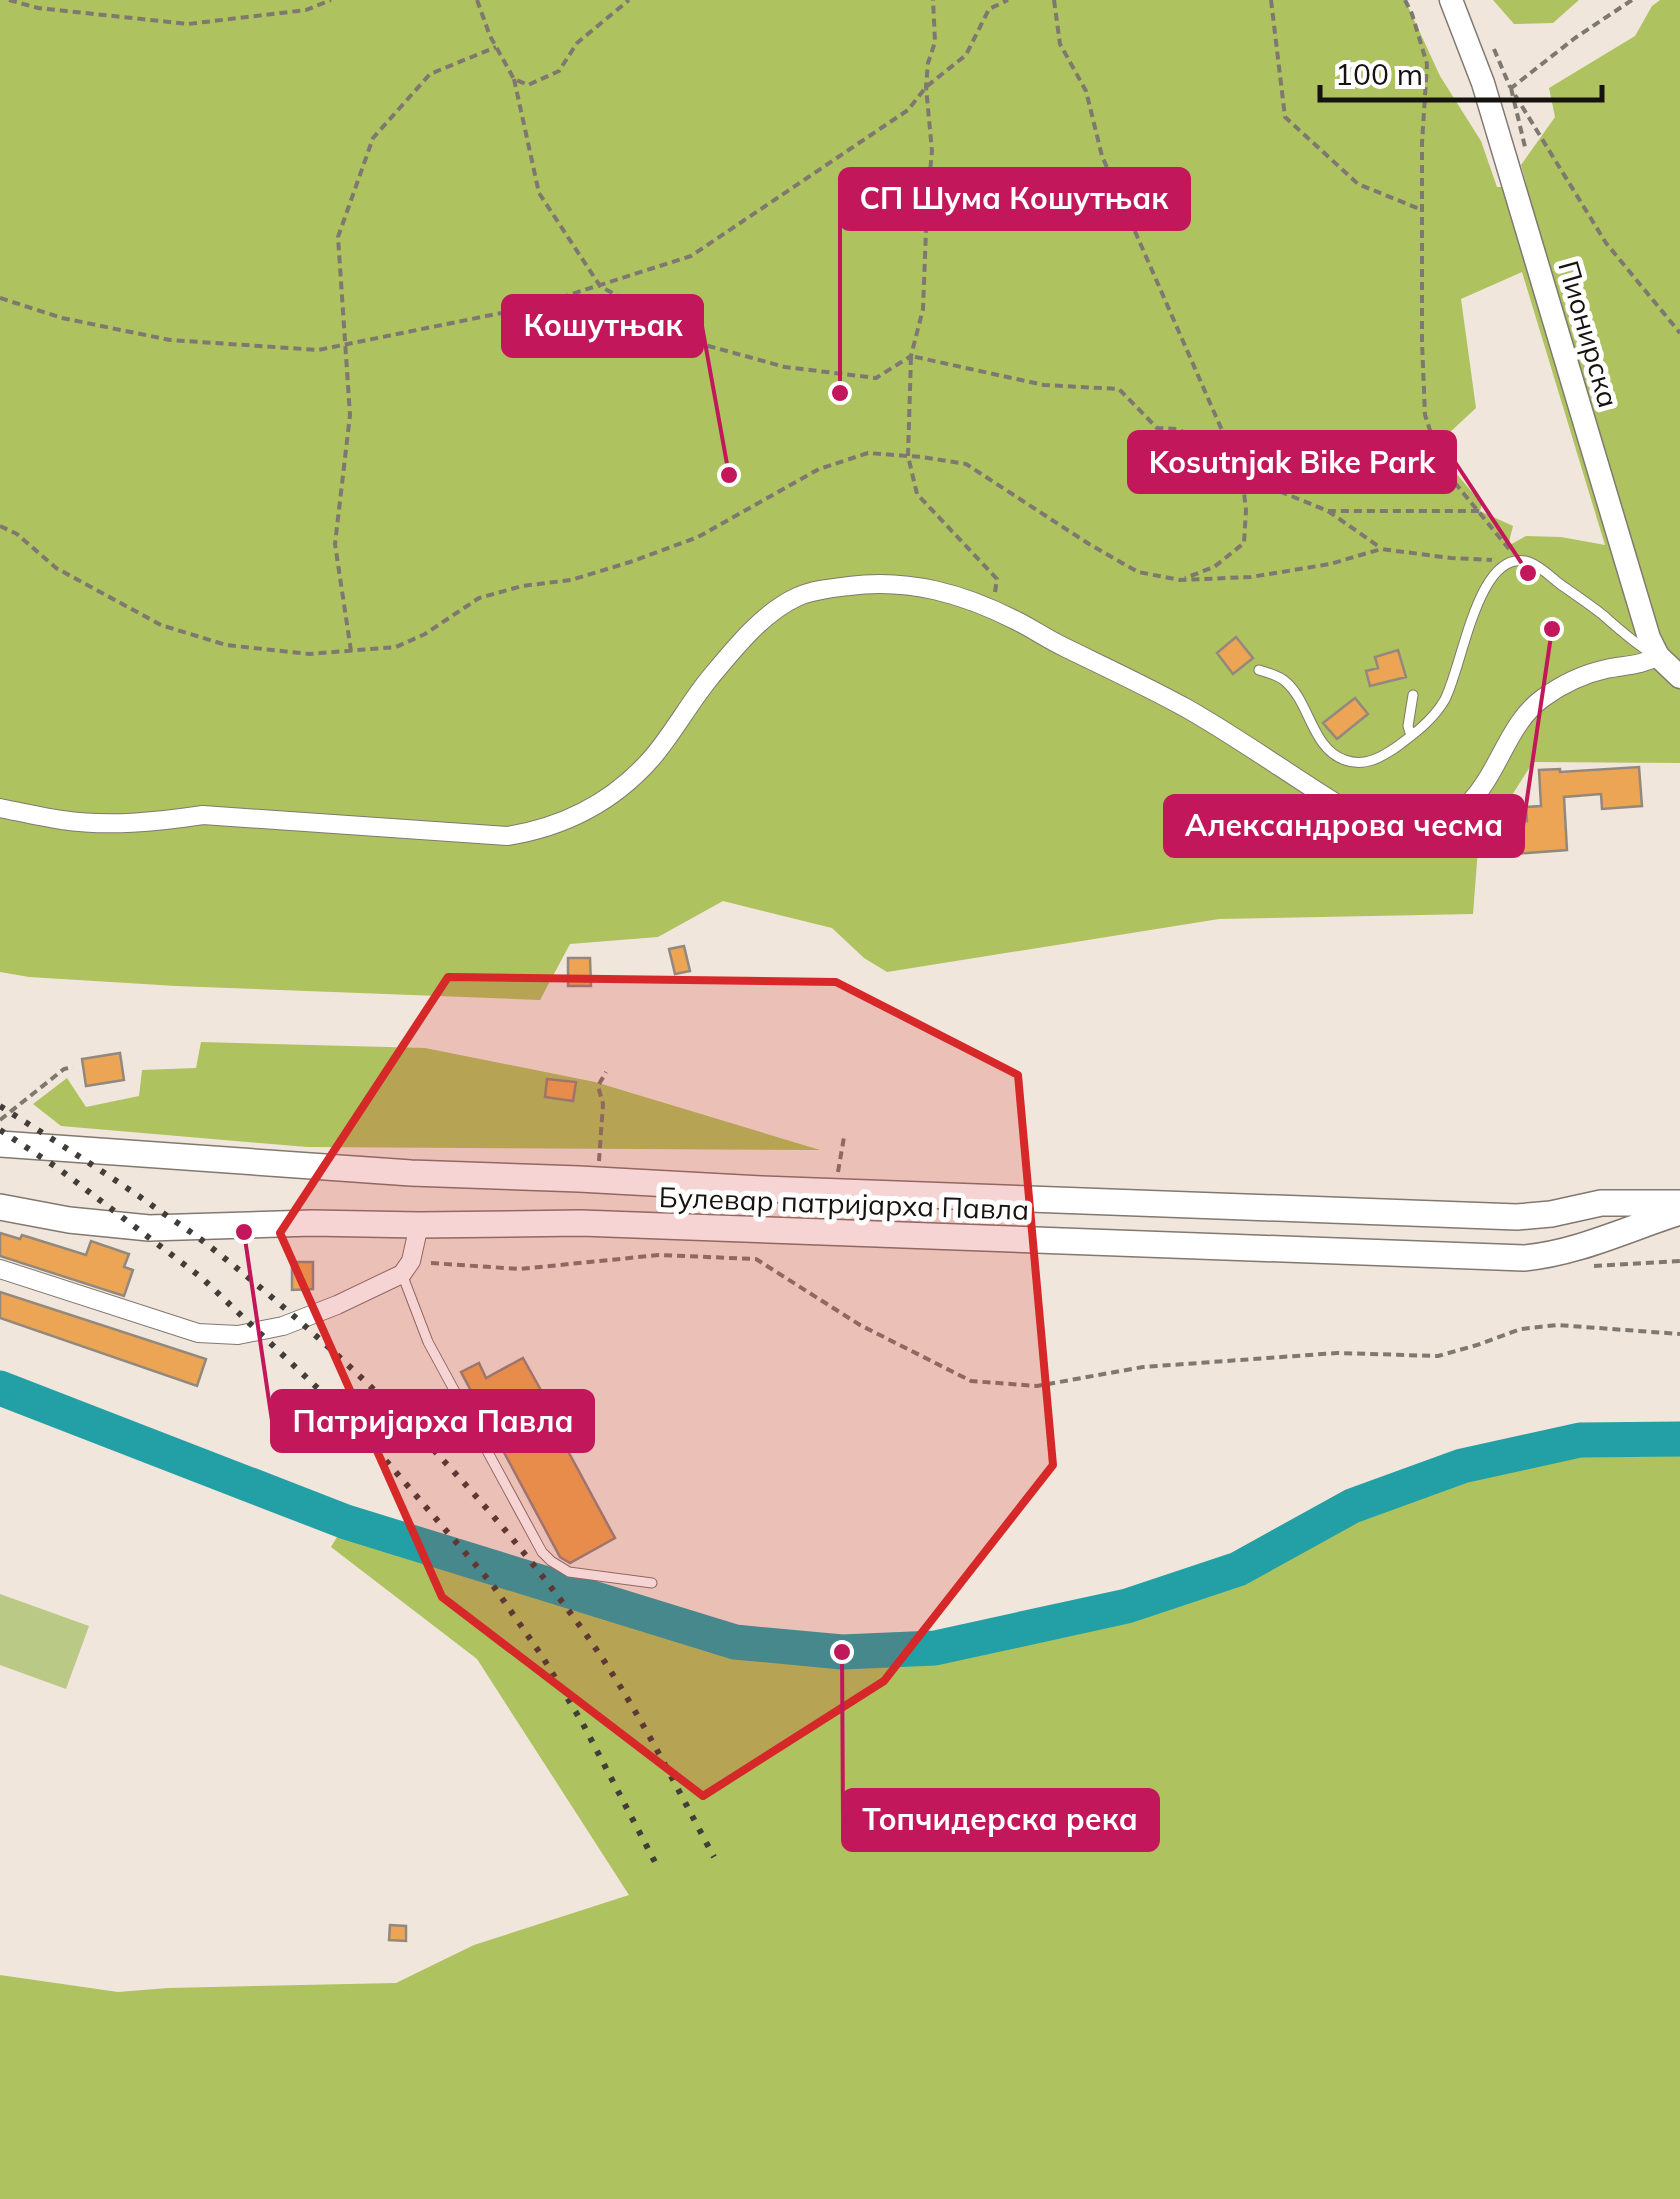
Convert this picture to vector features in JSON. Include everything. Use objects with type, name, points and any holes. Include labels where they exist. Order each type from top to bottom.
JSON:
[{"type":"main road","name":"Булевар патријарха Павла","points":[[0,1144],[411,1173],[1517,1217],[1600,1204],[1680,1203]]},
{"type":"main road","name":"Булевар патријарха Павла","points":[[0,1207],[69,1220],[150,1228],[312,1222],[581,1223],[1524,1258],[1581,1246],[1680,1212]]},
{"type":"street","name":"Пионирска","points":[[1451,0],[1478,69],[1641,617],[1658,656],[1680,677]]},
{"type":"street","points":[[0,808],[63,821],[95,823],[153,822],[203,815],[507,836],[536,832],[598,806],[625,785],[650,760],[709,679],[772,612],[800,595],[863,584],[938,590],[992,609],[1186,708],[1360,818],[1381,827],[1426,830],[1458,814],[1486,782],[1524,716],[1547,696],[1586,675],[1658,656]]},
{"type":"street","points":[[0,1268],[216,1336],[264,1332],[337,1304],[407,1267],[419,1224]]},
{"type":"lane","points":[[1258,670],[1286,681],[1327,747],[1344,760],[1372,760],[1430,720],[1446,697],[1487,581],[1512,562],[1520,561],[1533,564],[1658,656]]},
{"type":"lane","points":[[1411,736],[1408,726],[1413,695]]},
{"type":"lane","points":[[407,1267],[428,1342],[542,1552],[569,1572],[652,1583]]},
{"type":"path","points":[[9,0],[38,8],[188,24],[306,10],[331,0]]},
{"type":"path","points":[[477,0],[514,78],[539,193],[600,286],[705,345],[784,367],[876,378],[911,356],[1044,385],[1119,389],[1157,428],[1179,430],[1242,476],[1328,511],[1382,549]]},
{"type":"path","points":[[514,78],[528,85],[559,71],[578,42],[628,0]]},
{"type":"path","points":[[933,0],[935,42],[926,87],[932,150],[922,309],[911,356],[908,456],[917,494],[997,579],[992,609]]},
{"type":"path","points":[[0,298],[62,318],[170,340],[318,350],[531,307],[691,256],[908,110],[926,87],[966,55],[989,9],[1008,0]]},
{"type":"path","points":[[1054,0],[1060,44],[1086,91],[1102,156],[1242,476],[1244,543],[1214,567],[1180,580]]},
{"type":"path","points":[[1271,0],[1285,117],[1358,184],[1422,210]]},
{"type":"path","points":[[1405,0],[1427,64],[1422,142],[1425,415],[1442,467],[1520,561]]},
{"type":"path","points":[[1489,107],[1574,38],[1632,0]]},
{"type":"path","points":[[1488,35],[1511,88],[1606,243],[1680,333]]},
{"type":"path","points":[[352,651],[336,544],[350,415],[338,236],[373,138],[430,74],[496,47]]},
{"type":"path","points":[[0,526],[17,534],[56,568],[160,625],[226,646],[309,654],[396,648],[479,598],[522,586],[571,580],[698,537],[818,469],[868,453],[966,464],[1138,572],[1180,580],[1251,578],[1330,564],[1382,549],[1450,558],[1520,561]]},
{"type":"path","points":[[1328,511],[1480,511]]},
{"type":"path","points":[[0,1120],[73,1066]]},
{"type":"path","points":[[599,1170],[602,1104],[598,1086],[606,1072]]},
{"type":"path","points":[[836,1181],[844,1137]]},
{"type":"path","points":[[407,1267],[520,1269],[659,1255],[756,1259],[860,1325],[971,1381],[1037,1386],[1143,1368],[1337,1353],[1438,1356],[1522,1329],[1557,1326],[1680,1334]]},
{"type":"path","points":[[1582,1266],[1680,1261]]},
{"type":"highlighted area","points":[[448,977],[836,982],[1018,1075],[1053,1465],[884,1681],[703,1796],[442,1597],[280,1233]]},
{"type":"green space","points":[[0,0],[1405,0],[1440,76],[1481,141],[1497,187],[1527,187],[1521,165],[1555,117],[1549,88],[1635,36],[1652,6],[1660,0],[1680,0],[1680,763],[1533,762],[1478,849],[1473,914],[1219,919],[887,972],[864,958],[832,928],[723,901],[658,937],[570,944],[540,1000],[176,986],[0,972]],"holes":[[[1522,272],[1605,545],[1526,536],[1508,546],[1513,526],[1480,511],[1482,504],[1434,447],[1476,408],[1461,299]]]},
{"type":"green space","points":[[1493,0],[1579,0],[1553,23],[1514,24]]},
{"type":"green space","points":[[201,1042],[425,1048],[595,1082],[820,1150],[307,1147],[61,1126],[33,1104],[67,1078],[86,1107],[139,1096],[142,1070],[196,1068]]},
{"type":"green space","points":[[1680,1439],[1680,2199],[0,2199],[0,1975],[118,1992],[396,1983],[474,1945],[629,1895],[477,1659],[331,1547],[346,1522],[735,1642],[842,1652],[935,1648],[1127,1606],[1238,1569],[1352,1506],[1462,1466],[1580,1440]]},
{"type":"green space","points":[[0,1594],[89,1626],[66,1689],[0,1665]]},
{"type":"building","points":[[1236,637],[1253,658],[1233,674],[1217,653]]},
{"type":"building","points":[[1398,650],[1406,677],[1370,686],[1366,671],[1378,668],[1375,657]]},
{"type":"building","points":[[1355,698],[1368,714],[1337,739],[1323,723]]},
{"type":"building","points":[[1639,767],[1642,806],[1602,809],[1601,794],[1564,797],[1567,850],[1500,855],[1498,823],[1527,821],[1526,807],[1541,806],[1539,770]]},
{"type":"building","points":[[684,946],[690,971],[675,974],[669,949]]},
{"type":"building","points":[[568,958],[590,958],[591,986],[568,986]]},
{"type":"building","points":[[120,1053],[124,1080],[86,1086],[82,1059]]},
{"type":"building","points":[[547,1079],[576,1082],[573,1101],[545,1097]]},
{"type":"building","points":[[0,1233],[20,1239],[22,1235],[86,1255],[91,1241],[129,1254],[124,1267],[133,1270],[124,1296],[0,1256]]},
{"type":"building","points":[[292,1262],[313,1262],[313,1289],[292,1290]]},
{"type":"building","points":[[0,1292],[206,1359],[197,1386],[0,1318]]},
{"type":"building","points":[[523,1358],[547,1401],[542,1403],[615,1538],[570,1563],[560,1557],[461,1372],[479,1363],[486,1378]]},
{"type":"building","points":[[390,1925],[406,1926],[406,1941],[389,1940]]},
{"type":"waterway","points":[[0,1388],[346,1522],[735,1642],[842,1652],[935,1648],[1127,1606],[1238,1569],[1352,1506],[1462,1466],[1580,1440],[1680,1439]]},
{"type":"railway","points":[[0,1106],[208,1245],[358,1374],[451,1469],[537,1569],[597,1650],[650,1737],[714,1857]]},
{"type":"railway","points":[[0,1130],[59,1169],[202,1278],[352,1421],[492,1584],[542,1656],[583,1724],[657,1866]]},
{"type":"place","name":"СП Шума Кошутњак","points":[[840,393]]},
{"type":"place","name":"Кошутњак","points":[[729,475]]},
{"type":"place","name":"Kosutnjak Bike Park","points":[[1528,573]]},
{"type":"place","name":"Александрова чесма","points":[[1552,629]]},
{"type":"place","name":"Патријарха Павла","points":[[244,1232]]},
{"type":"place","name":"Топчидерска река","points":[[842,1652]]}]
